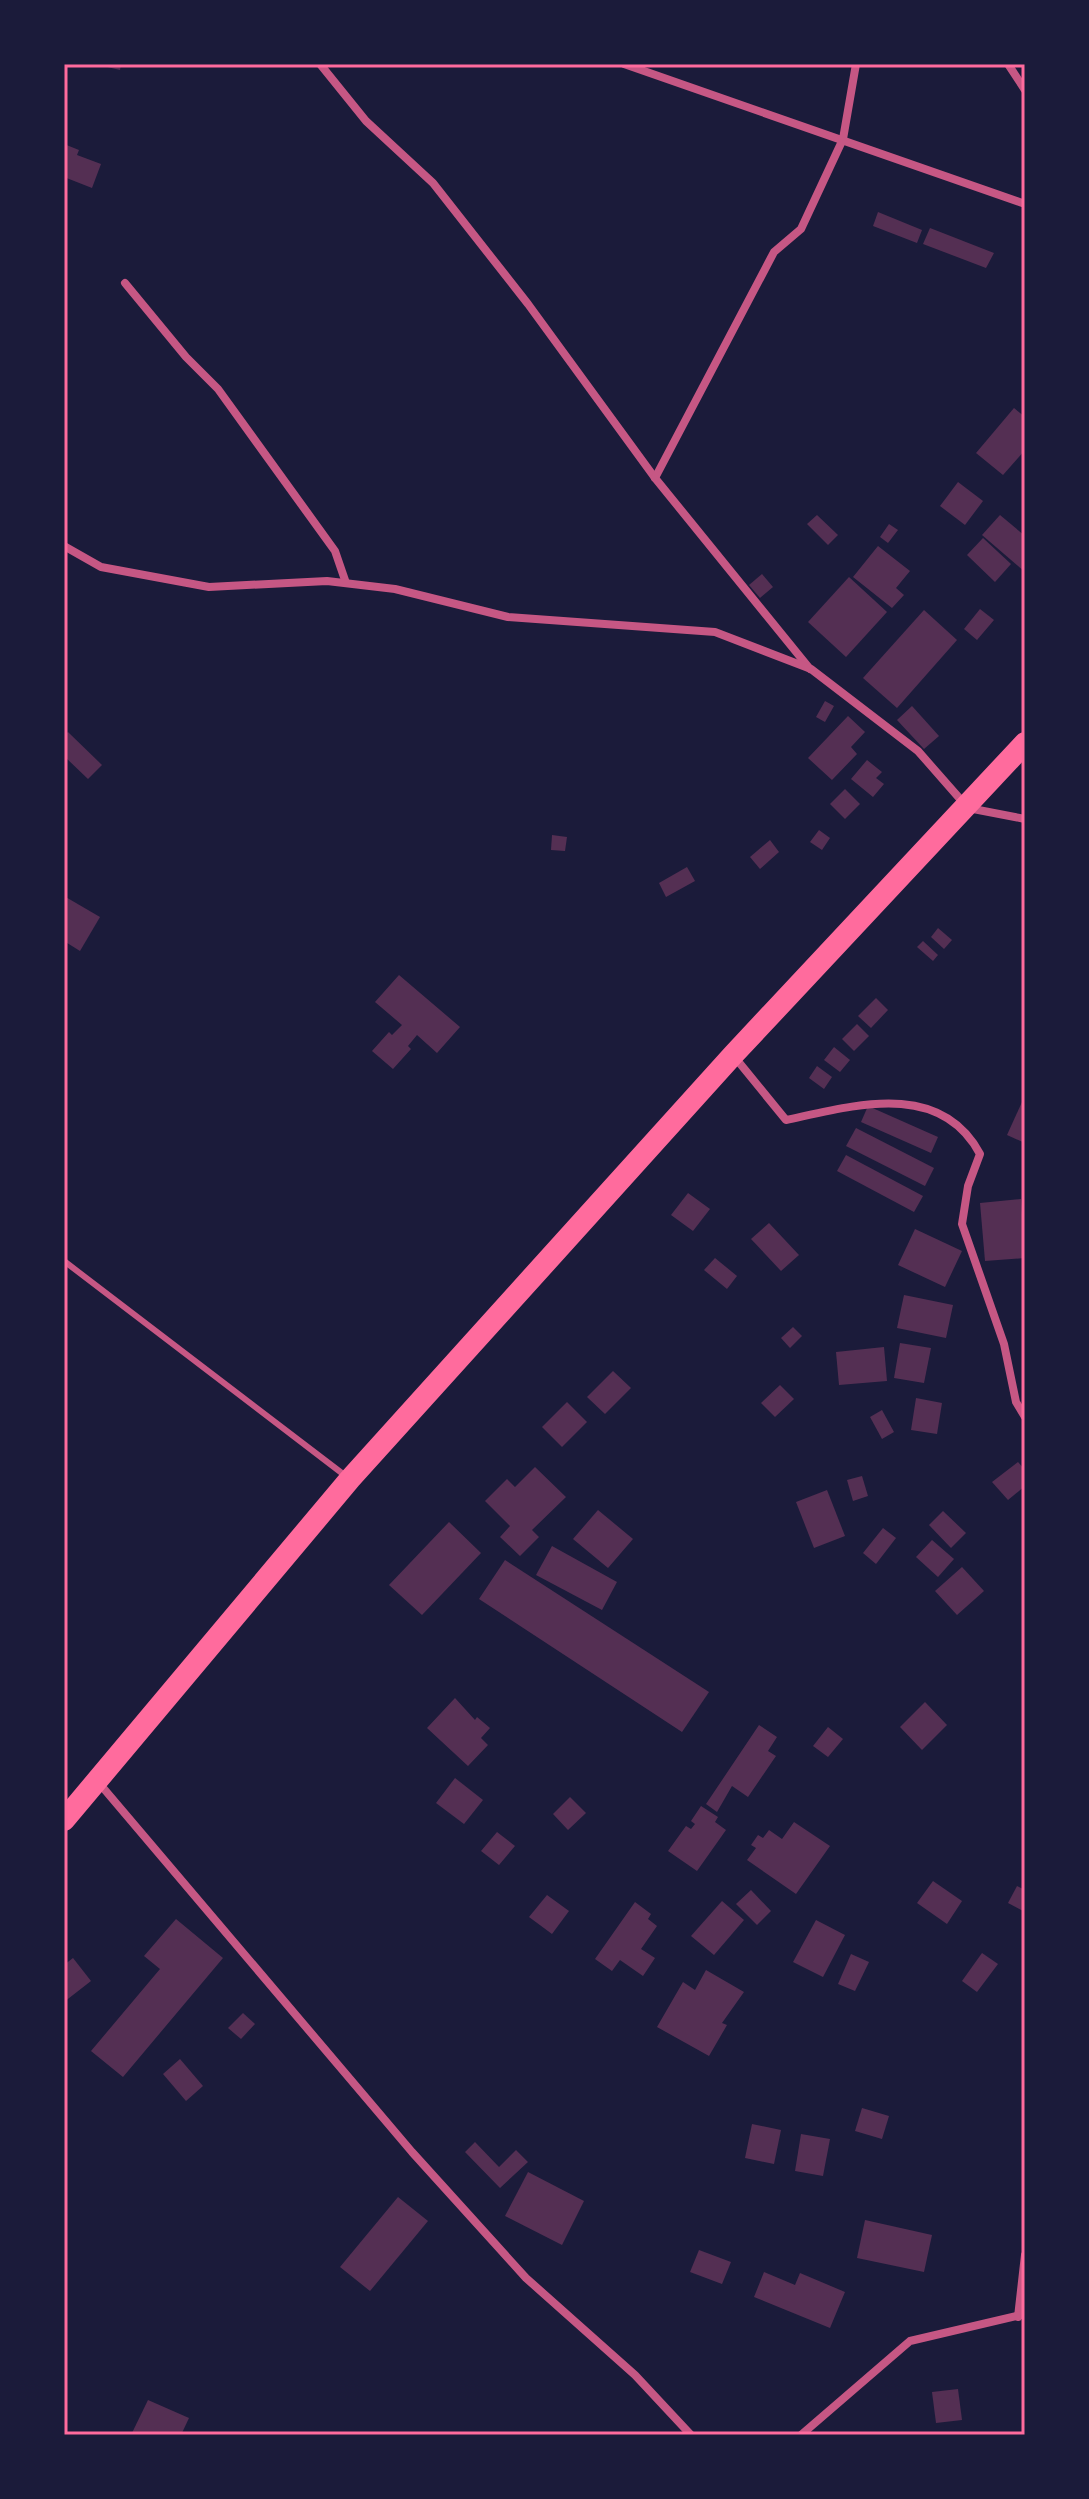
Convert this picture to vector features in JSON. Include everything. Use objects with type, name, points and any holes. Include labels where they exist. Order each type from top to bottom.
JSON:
[{"type":"highway","points":[[64,1820],[350,1479],[733,1055],[968,808],[1025,743]]},
{"type":"street","points":[[320,64],[366,121],[433,183],[528,304],[655,478],[811,669],[918,751],[968,808],[1025,819]]},
{"type":"street","points":[[624,64],[1025,204]]},
{"type":"street","points":[[655,478],[774,252],[801,229],[843,139],[856,64]]},
{"type":"street","points":[[1008,64],[1025,90]]},
{"type":"street","points":[[125,283],[186,357],[218,389],[335,551],[346,583]]},
{"type":"street","points":[[64,546],[101,567],[209,587],[346,583],[395,589],[508,617],[584,624],[661,625],[715,632],[811,669]]},
{"type":"street","points":[[733,1055],[786,1120],[879,1101],[930,1109],[960,1126],[973,1141],[980,1154],[968,1186],[962,1224],[1004,1344],[1016,1402],[1025,1417]]},
{"type":"street","points":[[98,1782],[412,2152],[526,2278],[635,2375],[691,2435]]},
{"type":"street","points":[[801,2435],[910,2341],[1021,2316],[1025,2255]]},
{"type":"lane","points":[[64,1261],[350,1479]]},
{"type":"building","points":[[95,64],[121,64],[120,70]]},
{"type":"building","points":[[64,144],[79,150],[77,155],[101,164],[92,188],[64,177]]},
{"type":"building","points":[[878,212],[922,230],[917,243],[873,226]]},
{"type":"building","points":[[930,228],[994,253],[986,268],[923,244]]},
{"type":"building","points":[[1014,408],[1025,417],[1025,450],[1003,475],[976,453]]},
{"type":"building","points":[[958,482],[983,501],[965,525],[940,506]]},
{"type":"building","points":[[817,515],[838,535],[828,545],[807,524]]},
{"type":"building","points":[[1000,515],[1025,536],[1025,572],[982,535]]},
{"type":"building","points":[[889,524],[898,530],[888,543],[880,537]]},
{"type":"building","points":[[983,538],[1011,564],[995,582],[967,555]]},
{"type":"building","points":[[878,546],[910,571],[896,588],[904,595],[892,608],[853,577]]},
{"type":"building","points":[[762,574],[773,587],[760,598],[749,585]]},
{"type":"building","points":[[849,577],[887,612],[846,657],[808,622]]},
{"type":"building","points":[[980,609],[994,620],[977,640],[964,629]]},
{"type":"building","points":[[924,610],[957,640],[897,708],[863,678]]},
{"type":"building","points":[[825,701],[834,706],[825,722],[816,717]]},
{"type":"building","points":[[912,706],[939,736],[924,749],[897,720]]},
{"type":"building","points":[[848,716],[865,732],[851,747],[857,754],[832,780],[808,758]]},
{"type":"building","points":[[68,732],[102,765],[88,779],[64,756],[64,736]]},
{"type":"building","points":[[867,760],[882,772],[876,778],[884,784],[873,797],[851,779]]},
{"type":"building","points":[[845,789],[860,804],[845,819],[830,804]]},
{"type":"building","points":[[819,830],[830,838],[822,850],[810,842]]},
{"type":"building","points":[[552,835],[567,837],[565,851],[551,850]]},
{"type":"building","points":[[770,840],[779,852],[760,869],[750,857]]},
{"type":"building","points":[[687,867],[695,881],[666,897],[659,883]]},
{"type":"building","points":[[64,896],[100,917],[80,951],[64,941]]},
{"type":"building","points":[[938,928],[952,940],[944,949],[931,937]]},
{"type":"building","points":[[923,941],[938,955],[933,961],[917,947]]},
{"type":"building","points":[[399,975],[460,1027],[437,1053],[417,1035],[408,1046],[411,1049],[393,1069],[372,1051],[389,1032],[392,1035],[402,1025],[375,1002]]},
{"type":"building","points":[[876,998],[888,1010],[871,1028],[858,1016]]},
{"type":"building","points":[[857,1024],[869,1036],[854,1051],[842,1039]]},
{"type":"building","points":[[834,1047],[850,1060],[840,1072],[824,1060]]},
{"type":"building","points":[[817,1066],[832,1077],[824,1089],[809,1078]]},
{"type":"building","points":[[1022,1102],[1025,1104],[1025,1143],[1007,1135]]},
{"type":"building","points":[[868,1106],[938,1137],[931,1153],[861,1122]]},
{"type":"building","points":[[856,1128],[934,1168],[925,1186],[846,1146]]},
{"type":"building","points":[[846,1155],[923,1196],[914,1212],[837,1171]]},
{"type":"building","points":[[688,1193],[710,1209],[693,1231],[671,1215]]},
{"type":"building","points":[[1021,1199],[1025,1258],[985,1261],[980,1203]]},
{"type":"building","points":[[769,1223],[799,1255],[781,1271],[751,1239]]},
{"type":"building","points":[[915,1229],[962,1251],[945,1287],[898,1265]]},
{"type":"building","points":[[715,1258],[737,1276],[727,1289],[704,1270]]},
{"type":"building","points":[[904,1295],[953,1305],[946,1338],[897,1328]]},
{"type":"building","points":[[793,1327],[802,1336],[790,1348],[781,1338]]},
{"type":"building","points":[[900,1343],[931,1348],[924,1383],[894,1378]]},
{"type":"building","points":[[884,1347],[887,1381],[839,1385],[836,1352]]},
{"type":"building","points":[[613,1371],[631,1388],[605,1414],[587,1397]]},
{"type":"building","points":[[780,1385],[794,1399],[775,1417],[761,1403]]},
{"type":"building","points":[[916,1398],[942,1403],[937,1434],[911,1430]]},
{"type":"building","points":[[567,1402],[587,1422],[562,1447],[542,1427]]},
{"type":"building","points":[[882,1410],[894,1432],[882,1439],[870,1417]]},
{"type":"building","points":[[1018,1462],[1025,1470],[1025,1486],[1008,1500],[992,1482]]},
{"type":"building","points":[[535,1467],[566,1497],[532,1530],[539,1537],[520,1556],[500,1537],[510,1526],[485,1501],[507,1479],[515,1487]]},
{"type":"building","points":[[862,1476],[868,1496],[853,1501],[847,1480]]},
{"type":"building","points":[[827,1490],[845,1536],[814,1548],[796,1502]]},
{"type":"building","points":[[598,1510],[633,1539],[608,1568],[573,1539]]},
{"type":"building","points":[[943,1511],[966,1533],[951,1548],[929,1525]]},
{"type":"building","points":[[449,1522],[481,1553],[422,1615],[389,1585]]},
{"type":"building","points":[[883,1528],[896,1538],[876,1564],[863,1553]]},
{"type":"building","points":[[932,1540],[954,1559],[938,1577],[916,1557]]},
{"type":"building","points":[[552,1546],[617,1582],[602,1610],[536,1575]]},
{"type":"building","points":[[505,1560],[709,1692],[682,1732],[479,1599]]},
{"type":"building","points":[[962,1567],[984,1591],[957,1615],[935,1591]]},
{"type":"building","points":[[455,1698],[475,1720],[477,1717],[490,1728],[481,1738],[488,1745],[468,1766],[427,1728]]},
{"type":"building","points":[[925,1702],[947,1725],[922,1750],[900,1727]]},
{"type":"building","points":[[759,1725],[777,1737],[768,1751],[776,1756],[748,1797],[732,1786],[717,1812],[706,1804]]},
{"type":"building","points":[[828,1727],[843,1739],[828,1757],[813,1746]]},
{"type":"building","points":[[455,1778],[483,1800],[464,1824],[436,1803]]},
{"type":"building","points":[[570,1797],[586,1813],[568,1830],[553,1814]]},
{"type":"building","points":[[701,1806],[718,1817],[715,1822],[726,1830],[697,1871],[668,1851],[686,1826],[691,1829],[695,1824],[691,1821]]},
{"type":"building","points":[[794,1822],[830,1846],[796,1894],[747,1860],[756,1848],[751,1845],[758,1835],[763,1838],[769,1830],[782,1839]]},
{"type":"building","points":[[497,1832],[515,1846],[499,1865],[481,1851]]},
{"type":"building","points":[[933,1881],[962,1901],[947,1924],[917,1903]]},
{"type":"building","points":[[1017,1886],[1025,1890],[1025,1912],[1008,1903]]},
{"type":"building","points":[[751,1890],[771,1911],[757,1925],[736,1904]]},
{"type":"building","points":[[547,1895],[569,1911],[552,1934],[529,1917]]},
{"type":"building","points":[[722,1901],[744,1920],[714,1955],[691,1936]]},
{"type":"building","points":[[635,1902],[651,1914],[648,1919],[657,1926],[641,1949],[655,1958],[643,1976],[620,1960],[612,1971],[595,1959]]},
{"type":"building","points":[[176,1919],[223,1958],[123,2077],[91,2051],[160,1969],[144,1956]]},
{"type":"building","points":[[816,1920],[845,1935],[823,1977],[793,1962]]},
{"type":"building","points":[[982,1953],[998,1964],[977,1992],[962,1981]]},
{"type":"building","points":[[851,1954],[869,1962],[855,1991],[838,1984]]},
{"type":"building","points":[[73,1958],[91,1981],[64,2002],[64,1965]]},
{"type":"building","points":[[706,1970],[744,1992],[722,2023],[727,2025],[709,2056],[657,2027],[683,1982],[695,1990]]},
{"type":"building","points":[[243,2013],[255,2024],[241,2039],[228,2028]]},
{"type":"building","points":[[180,2059],[203,2086],[186,2101],[163,2074]]},
{"type":"building","points":[[862,2108],[889,2116],[882,2139],[855,2131]]},
{"type":"building","points":[[752,2124],[781,2130],[774,2164],[745,2158]]},
{"type":"building","points":[[801,2134],[830,2139],[823,2176],[795,2171]]},
{"type":"building","points":[[475,2142],[499,2167],[516,2150],[528,2162],[500,2188],[465,2152]]},
{"type":"building","points":[[528,2172],[584,2201],[562,2245],[505,2216]]},
{"type":"building","points":[[398,2197],[428,2221],[370,2291],[340,2267]]},
{"type":"building","points":[[865,2220],[932,2235],[924,2272],[857,2258]]},
{"type":"building","points":[[699,2250],[731,2262],[722,2284],[690,2272]]},
{"type":"building","points":[[764,2272],[795,2285],[800,2273],[845,2292],[830,2328],[754,2297]]},
{"type":"building","points":[[958,2389],[962,2420],[936,2423],[932,2392]]},
{"type":"building","points":[[148,2400],[189,2418],[181,2435],[131,2435]]}]
